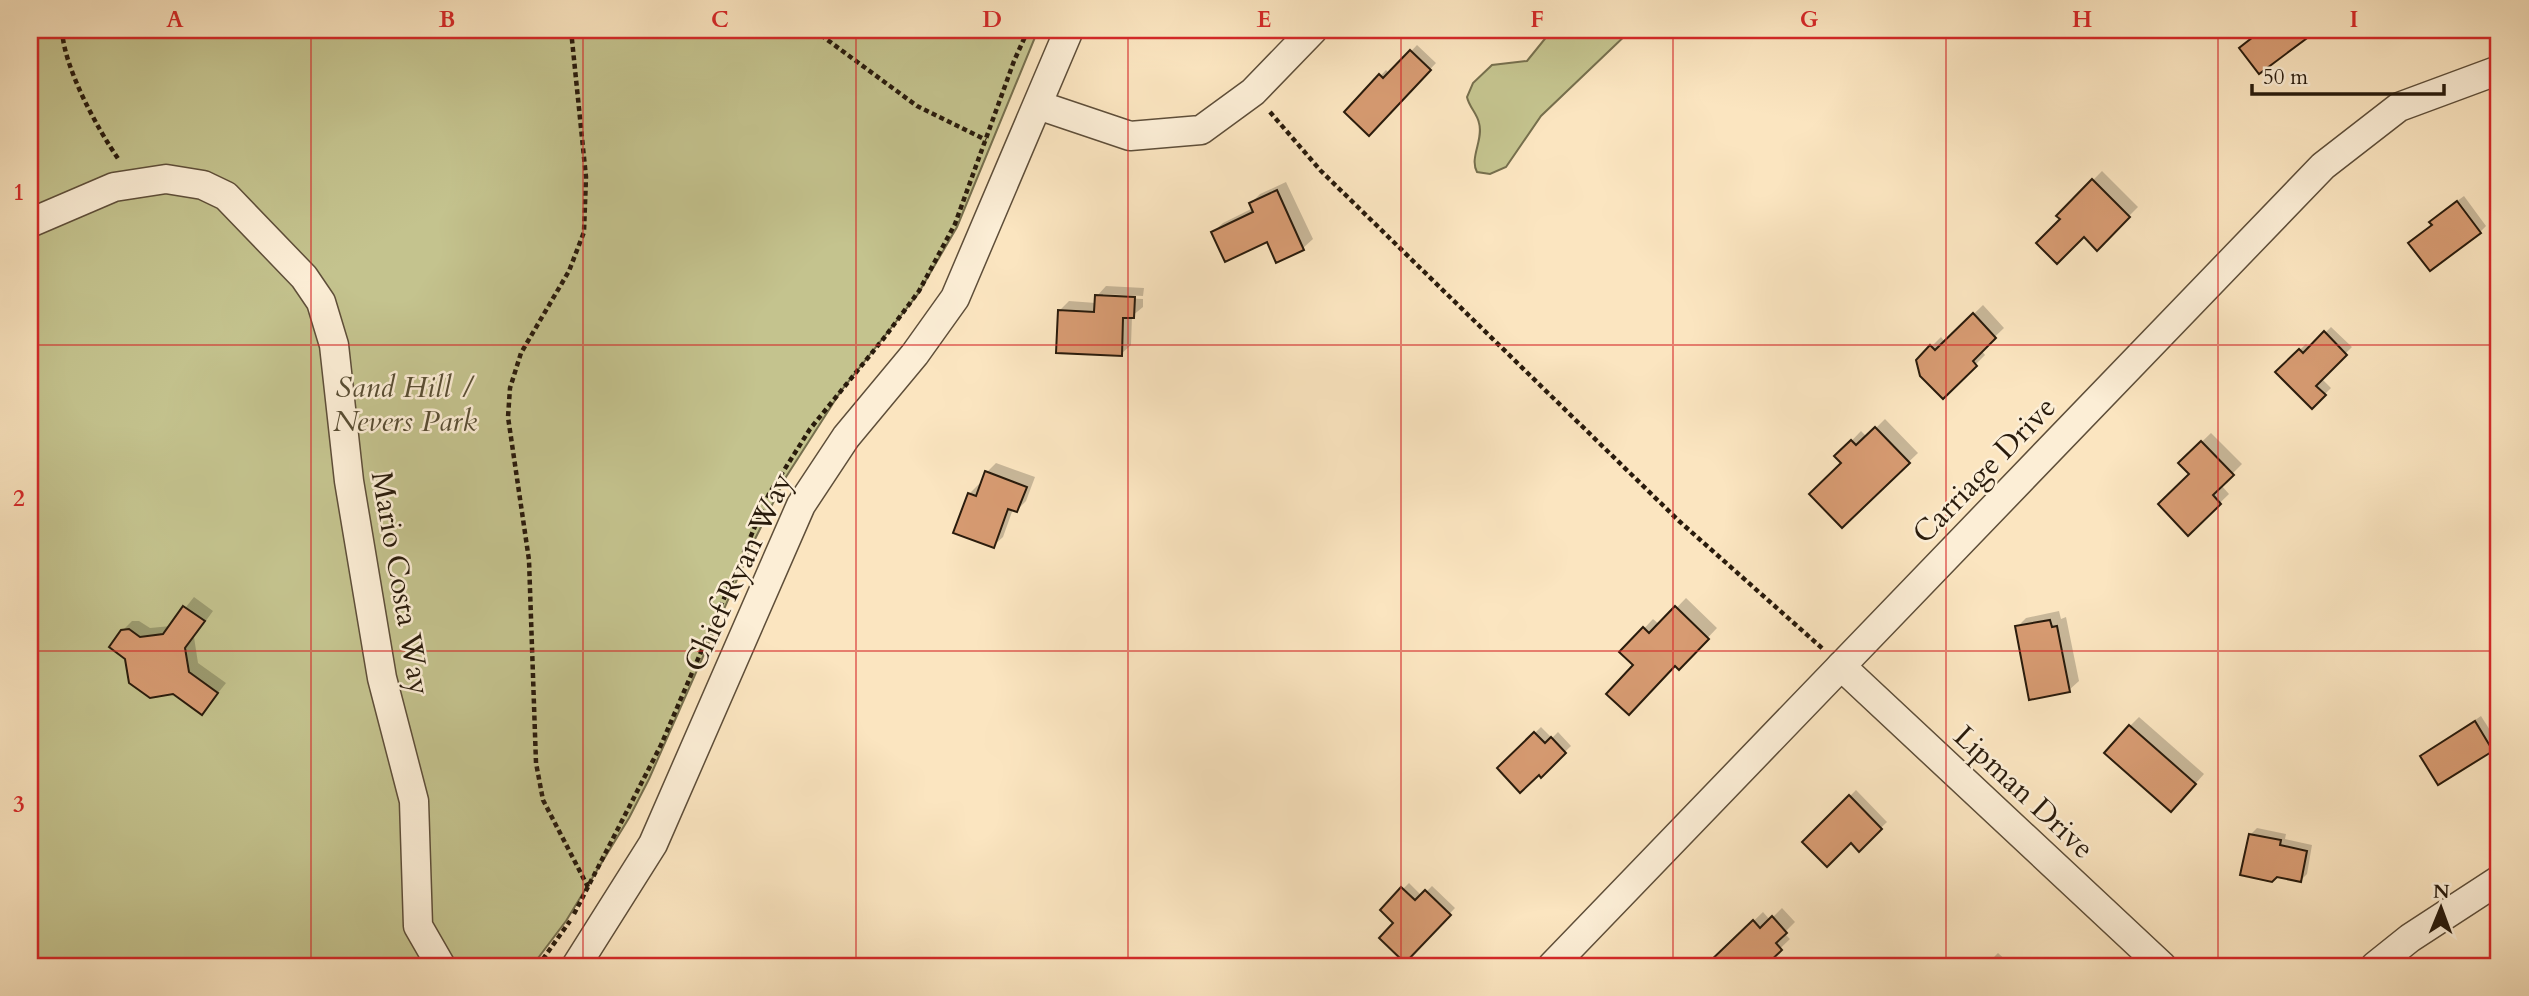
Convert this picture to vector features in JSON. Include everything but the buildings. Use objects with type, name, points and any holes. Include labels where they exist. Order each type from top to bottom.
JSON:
[{"type":"street","name":"Chief Ryan Way","points":[[576,966],[653,844],[800,505],[846,437],[915,354],[956,298],[1069,30]]},
{"type":"street","points":[[1038,105],[1130,136],[1201,130],[1253,92],[1313,30]]},
{"type":"street","name":"Carriage Drive","points":[[1552,966],[2323,166],[2399,107],[2499,70]]},
{"type":"street","name":"Mario Costa Way","points":[[30,223],[114,187],[166,179],[203,185],[226,196],[304,277],[321,302],[334,345],[349,481],[382,678],[414,801],[418,926],[441,966]]},
{"type":"street","name":"Lipman Drive","points":[[1841,666],[2162,966]]},
{"type":"street","points":[[2375,966],[2410,938],[2499,880]]},
{"type":"path","points":[[62,30],[62,44],[74,74],[105,139],[135,184]]},
{"type":"path","points":[[571,30],[586,177],[584,232],[569,271],[521,353],[509,388],[508,417],[529,560],[536,763],[543,800],[588,888]]},
{"type":"path","points":[[814,30],[917,106],[1016,155]]},
{"type":"path","points":[[1253,92],[1321,171],[1679,521],[1841,666]]},
{"type":"green space","name":"Sand Hill / Nevers Park","points":[[30,30],[1038,30],[957,227],[918,294],[841,391],[786,477],[754,541],[649,779],[629,818],[566,921],[532,966],[30,966]]},
{"type":"green space","points":[[1552,30],[1631,30],[1541,116],[1506,167],[1490,174],[1477,172],[1475,161],[1480,129],[1467,97],[1473,83],[1492,65],[1527,61]]}]
